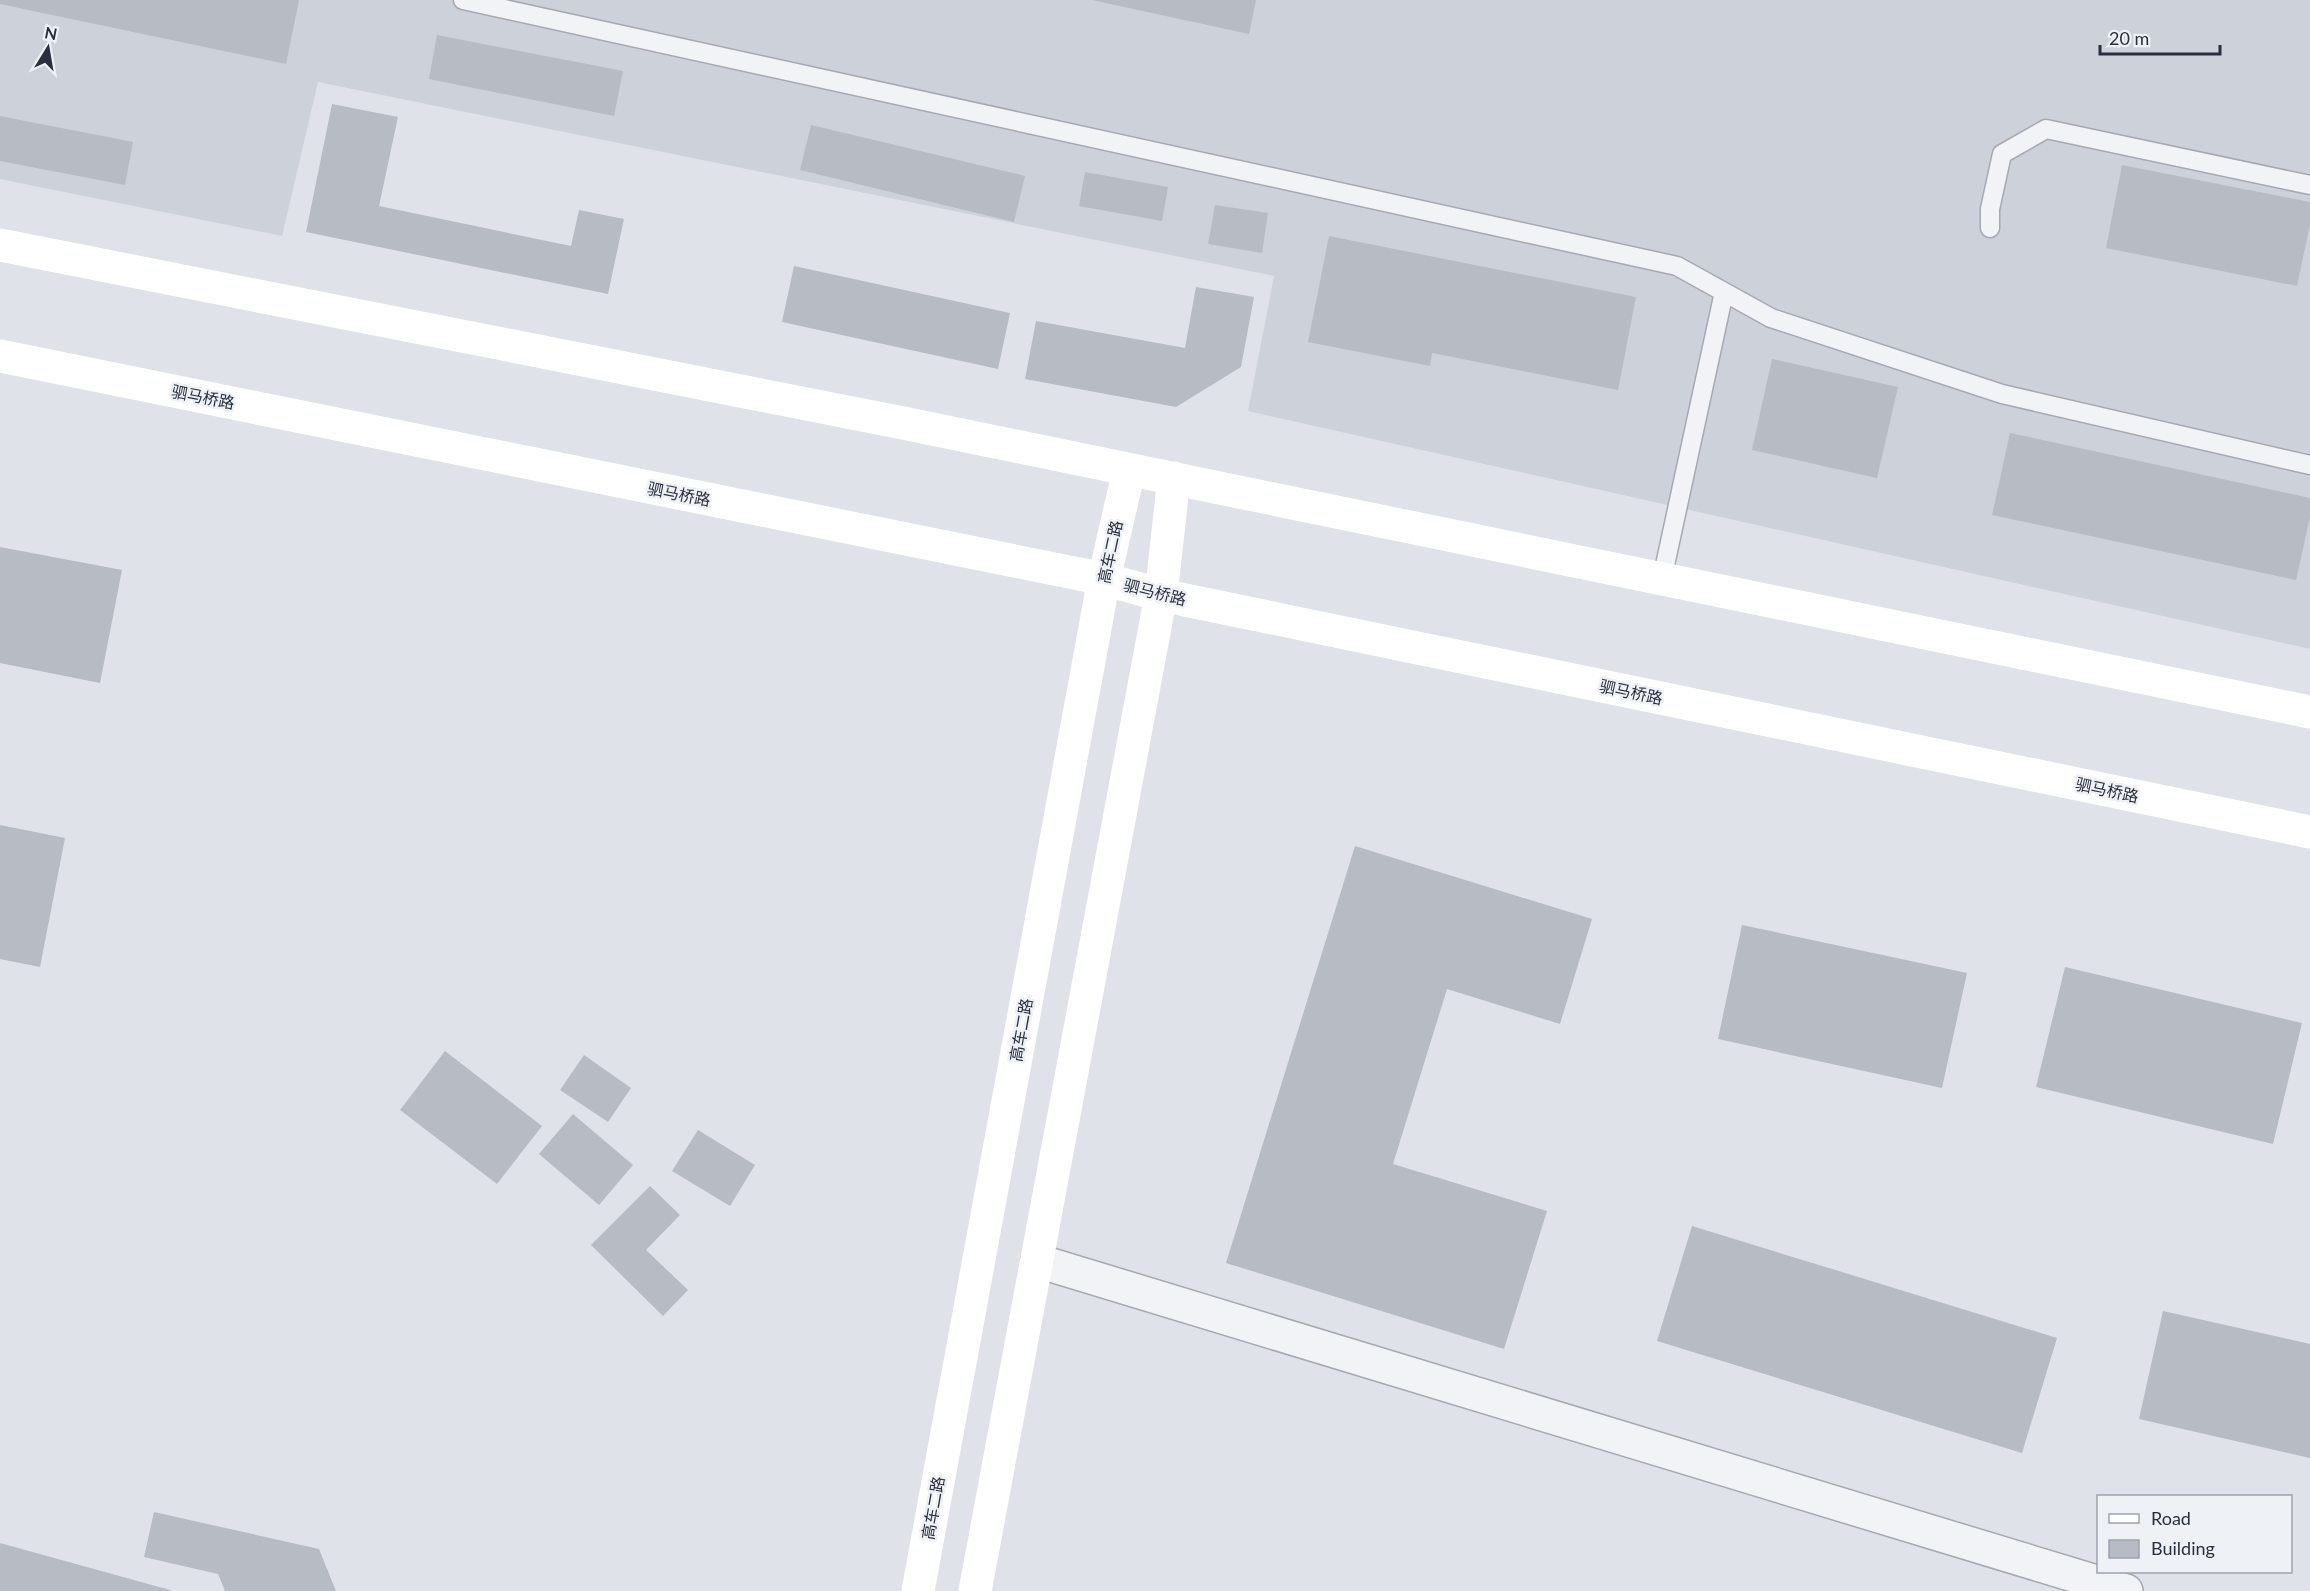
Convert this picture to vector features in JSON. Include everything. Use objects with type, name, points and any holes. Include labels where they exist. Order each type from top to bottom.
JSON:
[{"type":"main road","points":[[0,245],[908,424],[2310,712]]},
{"type":"main road","name":"驷马桥路","points":[[0,356],[1104,579],[1161,595],[2310,832]]},
{"type":"main road","name":"高车二路","points":[[918,1591],[1104,579],[1129,470]]},
{"type":"main road","points":[[975,1591],[1161,595],[1174,478]]},
{"type":"street","points":[[1038,1261],[2126,1591]]},
{"type":"lane","points":[[463,0],[1677,266],[1772,318],[2002,394],[2310,465]]},
{"type":"lane","points":[[1990,228],[1990,209],[2002,154],[2046,129],[2310,184]]},
{"type":"lane","points":[[1662,579],[1725,291]]},
{"type":"shaded area","points":[[0,0],[2310,0],[2310,649],[1248,411],[1274,276],[318,82],[282,236],[0,179]]},
{"type":"building","points":[[0,0],[299,0],[286,64],[0,4]]},
{"type":"building","points":[[1092,0],[1256,0],[1249,34]]},
{"type":"building","points":[[437,35],[623,71],[614,116],[429,79]]},
{"type":"building","points":[[332,104],[398,117],[379,206],[571,246],[579,210],[624,219],[608,294],[306,232]]},
{"type":"building","points":[[0,116],[133,142],[125,185],[0,161]]},
{"type":"building","points":[[811,125],[1025,176],[1014,222],[800,170]]},
{"type":"building","points":[[2122,165],[2310,202],[2310,224],[2297,286],[2106,248]]},
{"type":"building","points":[[1085,172],[1168,187],[1162,221],[1079,206]]},
{"type":"building","points":[[1215,205],[1268,213],[1262,253],[1208,244]]},
{"type":"building","points":[[1329,236],[1636,297],[1618,390],[1432,353],[1430,366],[1308,342]]},
{"type":"building","points":[[794,266],[1010,313],[998,369],[782,322]]},
{"type":"building","points":[[1196,287],[1254,297],[1241,367],[1176,407],[1025,379],[1036,321],[1185,348]]},
{"type":"building","points":[[1772,359],[1898,387],[1877,478],[1752,450]]},
{"type":"building","points":[[2010,433],[2310,498],[2310,517],[2296,580],[1992,515]]},
{"type":"building","points":[[0,547],[122,570],[100,683],[0,663]]},
{"type":"building","points":[[0,825],[65,838],[40,967],[0,959]]},
{"type":"building","points":[[1355,846],[1592,919],[1560,1024],[1447,989],[1393,1164],[1547,1211],[1504,1349],[1226,1263]]},
{"type":"building","points":[[1742,925],[1967,973],[1942,1088],[1718,1039]]},
{"type":"building","points":[[2065,967],[2302,1023],[2273,1144],[2036,1087]]},
{"type":"building","points":[[445,1051],[542,1126],[497,1184],[400,1110]]},
{"type":"building","points":[[584,1055],[631,1088],[608,1122],[560,1090]]},
{"type":"building","points":[[573,1114],[633,1165],[599,1205],[539,1154]]},
{"type":"building","points":[[698,1130],[755,1165],[730,1206],[672,1171]]},
{"type":"building","points":[[650,1186],[680,1215],[646,1250],[688,1290],[663,1316],[591,1245]]},
{"type":"building","points":[[1692,1226],[2057,1338],[2022,1453],[1657,1341]]},
{"type":"building","points":[[2163,1311],[2310,1344],[2310,1458],[2139,1419]]},
{"type":"building","points":[[154,1512],[319,1549],[336,1591],[225,1591],[218,1574],[144,1557]]},
{"type":"building","points":[[0,1543],[170,1590],[170,1591],[0,1591]]}]
